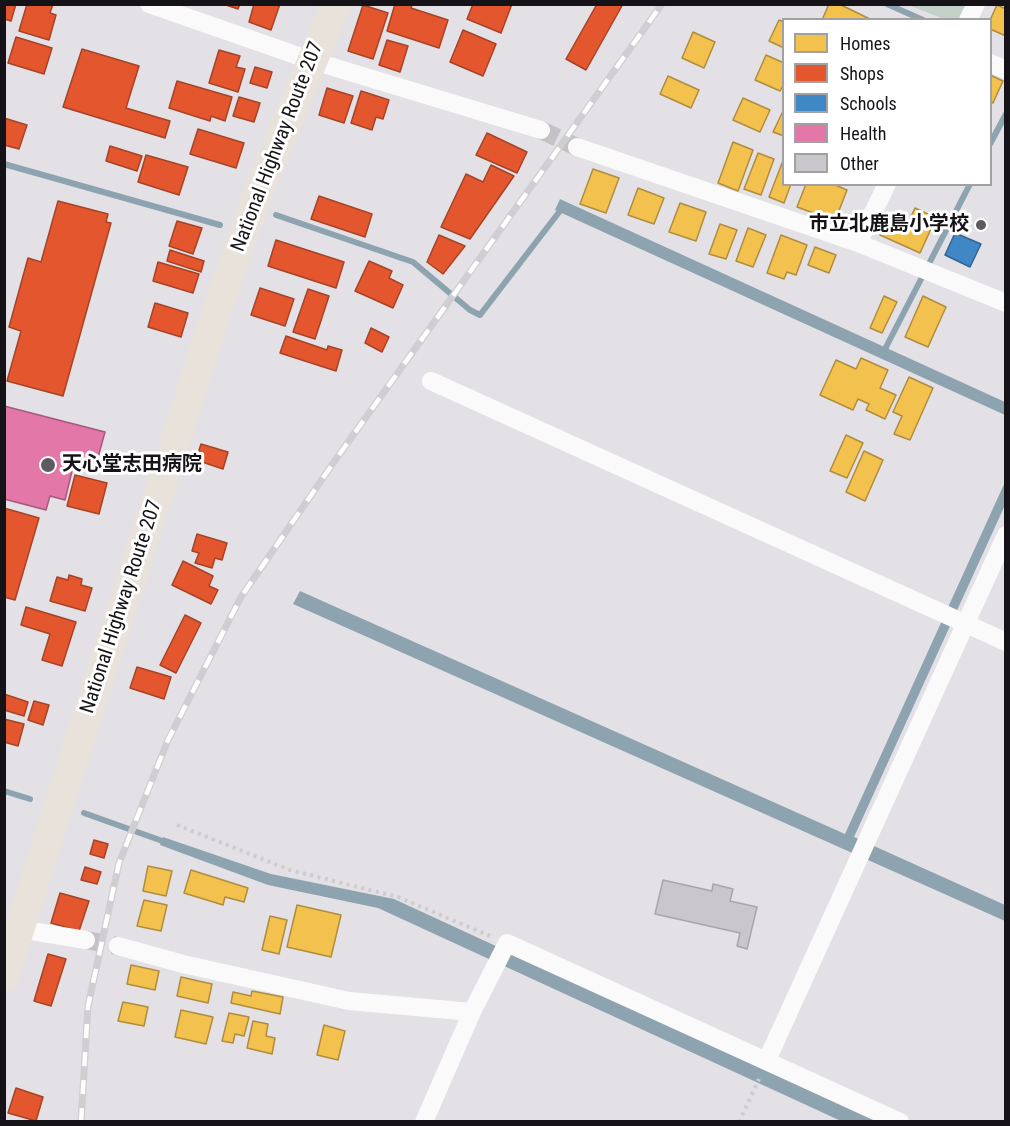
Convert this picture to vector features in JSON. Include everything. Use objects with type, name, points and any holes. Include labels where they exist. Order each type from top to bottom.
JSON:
[{"type":"highway","name":"National Highway Route 207","points":[[4,977],[218,307],[261,185],[310,60],[336,4]]},
{"type":"street","points":[[149,4],[310,60],[541,130]]},
{"type":"street","points":[[970,18],[976,4]]},
{"type":"street","points":[[577,147],[858,243],[1005,303]]},
{"type":"street","points":[[858,243],[886,186]]},
{"type":"street","points":[[431,381],[1005,642]]},
{"type":"street","points":[[767,1060],[1005,535]]},
{"type":"street","points":[[19,929],[86,940]]},
{"type":"street","points":[[424,1122],[472,1012],[507,943],[900,1122]]},
{"type":"street","points":[[118,946],[183,964],[350,1000],[472,1012]]},
{"type":"path","points":[[177,825],[290,870],[398,897],[507,943]]},
{"type":"path","points":[[739,1122],[755,1088]]},
{"type":"shaded area","points":[[908,5],[966,5],[960,18],[941,18]]},
{"type":"water","points":[[560,199],[1005,402],[1005,415],[555,210]]},
{"type":"water","points":[[1005,482],[1005,505],[854,837],[1005,905],[1005,921],[293,604],[300,591],[845,834]]},
{"type":"water","points":[[163,837],[271,874],[394,899],[875,1121],[841,1121],[378,908],[268,885],[160,845]]},
{"type":"building: Homes","points":[[829,4],[839,4],[868,18],[823,18]]},
{"type":"building: Homes","points":[[997,5],[1006,9],[1006,36],[992,30],[991,18]]},
{"type":"building: Homes","points":[[779,20],[782,21],[782,47],[769,41]]},
{"type":"building: Homes","points":[[693,32],[715,42],[704,68],[682,58]]},
{"type":"building: Homes","points":[[766,55],[782,62],[780,91],[755,80]]},
{"type":"building: Homes","points":[[668,76],[699,90],[691,108],[660,94]]},
{"type":"building: Homes","points":[[992,76],[1003,81],[992,103]]},
{"type":"building: Homes","points":[[743,98],[770,110],[760,132],[733,120]]},
{"type":"building: Homes","points":[[782,113],[782,135],[773,132]]},
{"type":"building: Homes","points":[[733,142],[753,150],[738,191],[718,183]]},
{"type":"building: Homes","points":[[758,153],[774,159],[761,195],[744,189]]},
{"type":"building: Homes","points":[[782,163],[782,186],[790,186],[784,203],[769,197]]},
{"type":"building: Homes","points":[[593,169],[619,178],[606,213],[580,204]]},
{"type":"building: Homes","points":[[805,186],[838,186],[847,190],[835,221],[797,207]]},
{"type":"building: Homes","points":[[638,188],[664,198],[654,224],[628,215]]},
{"type":"building: Homes","points":[[680,203],[706,212],[696,241],[669,232]]},
{"type":"building: Homes","points":[[915,208],[936,218],[920,253],[880,235],[885,224],[904,232]]},
{"type":"building: Homes","points":[[720,224],[737,230],[726,259],[709,254]]},
{"type":"building: Homes","points":[[748,228],[766,235],[753,267],[736,261]]},
{"type":"building: Homes","points":[[781,235],[807,245],[796,275],[787,272],[784,279],[767,273]]},
{"type":"building: Homes","points":[[815,247],[836,255],[829,273],[808,265]]},
{"type":"building: Homes","points":[[884,296],[897,302],[882,333],[870,328]]},
{"type":"building: Homes","points":[[923,296],[946,307],[928,347],[905,337]]},
{"type":"building: Homes","points":[[861,358],[888,370],[880,388],[896,395],[885,419],[866,410],[869,404],[858,399],[853,410],[820,395],[836,360],[856,369]]},
{"type":"building: Homes","points":[[909,377],[933,388],[910,440],[894,434],[902,416],[893,412]]},
{"type":"building: Homes","points":[[846,435],[863,443],[847,478],[830,471]]},
{"type":"building: Homes","points":[[864,451],[883,460],[865,501],[846,492]]},
{"type":"building: Homes","points":[[148,866],[172,871],[166,896],[143,891]]},
{"type":"building: Homes","points":[[191,870],[248,888],[244,902],[225,897],[223,905],[184,893]]},
{"type":"building: Homes","points":[[144,900],[167,905],[161,931],[137,926]]},
{"type":"building: Homes","points":[[297,905],[341,915],[331,957],[287,947]]},
{"type":"building: Homes","points":[[270,916],[287,920],[279,954],[262,950]]},
{"type":"building: Homes","points":[[131,965],[159,971],[155,990],[127,984]]},
{"type":"building: Homes","points":[[181,977],[212,984],[208,1003],[177,996]]},
{"type":"building: Homes","points":[[252,991],[283,997],[280,1014],[231,1003],[233,992],[251,996]]},
{"type":"building: Homes","points":[[123,1002],[148,1007],[144,1026],[118,1021]]},
{"type":"building: Homes","points":[[181,1010],[213,1017],[206,1044],[175,1037]]},
{"type":"building: Homes","points":[[229,1013],[249,1017],[244,1036],[235,1034],[233,1043],[222,1041]]},
{"type":"building: Homes","points":[[253,1021],[268,1024],[266,1036],[275,1038],[272,1054],[247,1048]]},
{"type":"building: Homes","points":[[324,1025],[345,1031],[338,1060],[317,1055]]},
{"type":"building: Shops","points":[[4,4],[16,4],[11,21],[4,19]]},
{"type":"building: Shops","points":[[27,4],[53,4],[50,13],[56,15],[49,40],[19,31]]},
{"type":"building: Shops","points":[[223,4],[240,4],[238,9]]},
{"type":"building: Shops","points":[[254,4],[280,4],[271,30],[249,22]]},
{"type":"building: Shops","points":[[395,4],[412,4],[411,8],[448,20],[439,48],[387,31]]},
{"type":"building: Shops","points":[[473,4],[512,4],[501,33],[467,19]]},
{"type":"building: Shops","points":[[597,4],[623,4],[586,70],[566,59]]},
{"type":"building: Shops","points":[[363,5],[388,13],[373,59],[348,51]]},
{"type":"building: Shops","points":[[463,30],[496,44],[483,76],[450,62]]},
{"type":"building: Shops","points":[[16,37],[52,48],[44,74],[8,63]]},
{"type":"building: Shops","points":[[387,40],[408,46],[400,72],[379,65]]},
{"type":"building: Shops","points":[[82,49],[139,66],[126,108],[170,121],[165,138],[63,107]]},
{"type":"building: Shops","points":[[219,50],[240,56],[236,67],[245,69],[238,92],[209,83]]},
{"type":"building: Shops","points":[[255,67],[272,72],[267,88],[250,83]]},
{"type":"building: Shops","points":[[177,81],[232,97],[225,121],[211,116],[210,121],[169,108]]},
{"type":"building: Shops","points":[[327,88],[353,96],[344,123],[319,115]]},
{"type":"building: Shops","points":[[361,91],[389,100],[383,119],[376,117],[372,130],[351,123]]},
{"type":"building: Shops","points":[[239,97],[260,103],[254,122],[233,116]]},
{"type":"building: Shops","points":[[4,118],[27,125],[19,149],[4,145]]},
{"type":"building: Shops","points":[[198,129],[244,143],[236,168],[190,154]]},
{"type":"building: Shops","points":[[487,133],[527,152],[517,173],[476,155]]},
{"type":"building: Shops","points":[[110,146],[142,156],[137,171],[106,161]]},
{"type":"building: Shops","points":[[146,155],[188,167],[179,195],[138,182]]},
{"type":"building: Shops","points":[[491,165],[514,176],[470,239],[441,227],[466,174],[483,182]]},
{"type":"building: Shops","points":[[319,196],[372,214],[365,237],[311,219]]},
{"type":"building: Shops","points":[[58,201],[108,214],[106,222],[111,223],[63,396],[7,381],[21,331],[9,327],[28,258],[41,262]]},
{"type":"building: Shops","points":[[177,221],[202,228],[193,254],[169,246]]},
{"type":"building: Shops","points":[[439,235],[465,246],[443,274],[427,262]]},
{"type":"building: Shops","points":[[276,240],[344,262],[336,288],[268,266]]},
{"type":"building: Shops","points":[[170,250],[204,261],[201,272],[167,261]]},
{"type":"building: Shops","points":[[369,261],[392,271],[389,278],[403,285],[393,308],[355,291]]},
{"type":"building: Shops","points":[[158,262],[199,274],[193,293],[153,281]]},
{"type":"building: Shops","points":[[260,288],[294,299],[285,326],[251,315]]},
{"type":"building: Shops","points":[[308,289],[329,296],[315,339],[293,332]]},
{"type":"building: Shops","points":[[155,303],[188,313],[181,337],[148,327]]},
{"type":"building: Shops","points":[[371,328],[389,337],[382,352],[365,343]]},
{"type":"building: Shops","points":[[286,336],[327,350],[328,346],[342,350],[336,371],[280,353]]},
{"type":"building: Shops","points":[[201,444],[228,452],[223,469],[196,460]]},
{"type":"building: Shops","points":[[75,475],[107,483],[99,514],[67,506]]},
{"type":"building: Shops","points":[[4,508],[39,518],[15,600],[4,597]]},
{"type":"building: Shops","points":[[197,534],[227,543],[222,560],[215,558],[212,568],[195,563],[199,553],[192,551]]},
{"type":"building: Shops","points":[[183,561],[213,576],[209,586],[218,590],[211,604],[172,585]]},
{"type":"building: Shops","points":[[69,575],[82,579],[81,585],[92,588],[85,611],[50,601],[57,577],[68,580]]},
{"type":"building: Shops","points":[[26,607],[76,622],[62,666],[42,660],[50,634],[21,625]]},
{"type":"building: Shops","points":[[185,615],[201,623],[176,673],[160,665]]},
{"type":"building: Shops","points":[[137,667],[171,677],[164,699],[130,688]]},
{"type":"building: Shops","points":[[4,694],[28,702],[24,716],[4,710]]},
{"type":"building: Shops","points":[[34,701],[49,705],[43,725],[28,720]]},
{"type":"building: Shops","points":[[4,719],[24,724],[18,746],[4,742]]},
{"type":"building: Shops","points":[[94,840],[108,844],[104,858],[90,854]]},
{"type":"building: Shops","points":[[85,867],[101,872],[97,884],[81,880]]},
{"type":"building: Shops","points":[[60,893],[89,901],[79,931],[51,923]]},
{"type":"building: Shops","points":[[48,954],[66,959],[51,1006],[34,1001]]},
{"type":"building: Shops","points":[[16,1088],[43,1097],[36,1121],[8,1113]]},
{"type":"building: Schools","points":[[955,233],[981,244],[970,267],[945,255]]},
{"type":"building: Health","points":[[4,406],[105,432],[94,472],[73,467],[65,500],[50,496],[46,510],[4,499]]},
{"type":"building: Other","points":[[663,880],[712,891],[713,884],[733,889],[730,901],[757,907],[747,949],[737,946],[740,933],[655,914]]},
{"type":"waterway","points":[[887,4],[918,18]]},
{"type":"waterway","points":[[992,140],[1006,114]]},
{"type":"waterway","points":[[4,164],[220,225]]},
{"type":"waterway","points":[[883,353],[969,186]]},
{"type":"waterway","points":[[276,215],[413,262],[470,310],[480,315],[563,207]]},
{"type":"waterway","points":[[4,791],[30,799]]},
{"type":"waterway","points":[[84,813],[168,843]]},
{"type":"tunnel","points":[[541,130],[577,147]]},
{"type":"tunnel","points":[[86,940],[118,946]]},
{"type":"railway","points":[[81,1122],[88,1006],[119,863],[168,740],[241,597],[336,459],[662,4]]},
{"type":"place","name":"市立北鹿島小学校","points":[[981,225]]},
{"type":"place","name":"天心堂志田病院","points":[[48,465]]}]
